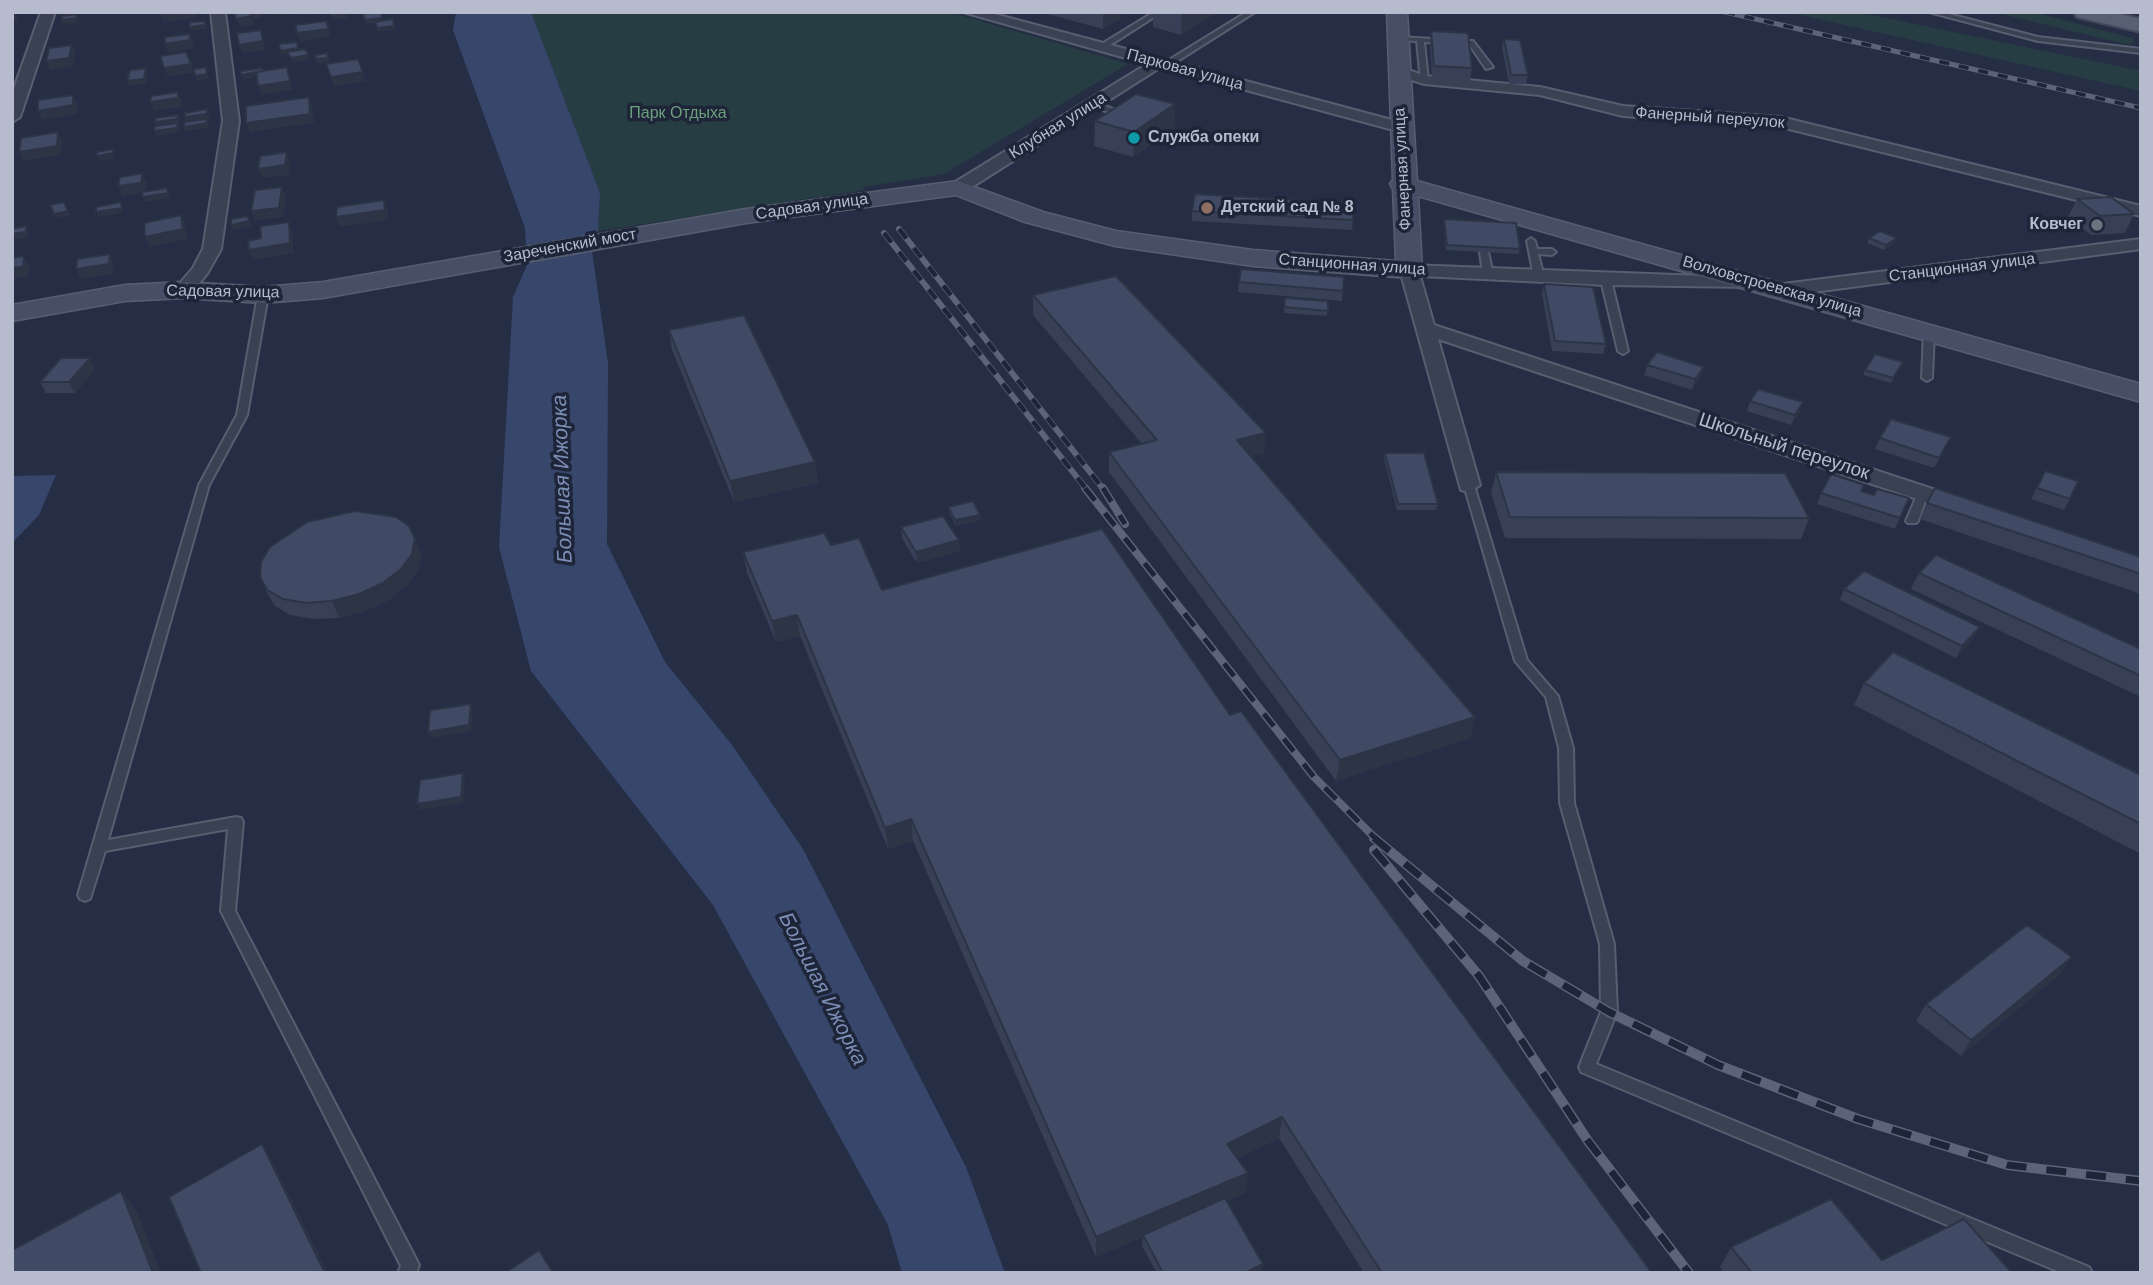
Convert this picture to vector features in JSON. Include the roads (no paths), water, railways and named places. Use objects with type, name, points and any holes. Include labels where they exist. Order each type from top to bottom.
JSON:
[{"type":"main road","points":[[2094,13],[2141,26]]},
{"type":"street","points":[[12,117],[48,12]]},
{"type":"street","points":[[183,290],[201,270],[212,249],[231,121],[218,12]]},
{"type":"street","name":"Парковая улица","points":[[970,12],[1401,127]]},
{"type":"street","name":"Фанерная улица","points":[[1397,12],[1402,184],[1409,270],[1469,485]]},
{"type":"street","name":"Клубная улица","points":[[958,188],[1161,64]]},
{"type":"street","name":"Фанерный переулок","points":[[1399,71],[1513,86],[1623,111],[1781,122],[2141,211]]},
{"type":"street","name":"Волховстроевская улица","points":[[1402,184],[2141,393]]},
{"type":"street","name":"Садовая улица","points":[[666,230],[787,210],[958,188]]},
{"type":"street","name":"Станционная улица","points":[[958,188],[1034,217],[1115,238],[1252,258],[1409,270],[1606,280],[1755,282]]},
{"type":"street","name":"Зареченский мост","points":[[474,262],[666,230]]},
{"type":"street","name":"Станционная улица","points":[[1783,290],[2141,244]]},
{"type":"street","name":"Садовая улица","points":[[12,313],[125,292],[183,290],[263,295],[323,290],[474,262]]},
{"type":"street","name":"Школьный переулок","points":[[1426,329],[1987,515]]},
{"type":"lane","points":[[1136,12],[1156,14]]},
{"type":"lane","points":[[1161,64],[1252,12]]},
{"type":"lane","points":[[1932,12],[2038,39],[2141,51]]},
{"type":"lane","points":[[1101,47],[1156,14]]},
{"type":"lane","points":[[1398,38],[1471,42],[1489,67]]},
{"type":"lane","points":[[1420,39],[1423,76]]},
{"type":"lane","points":[[1092,104],[1128,115]]},
{"type":"lane","points":[[1531,240],[1539,276]]},
{"type":"lane","points":[[1533,251],[1552,252]]},
{"type":"lane","points":[[1484,252],[1488,274]]},
{"type":"lane","points":[[1606,280],[1623,351]]},
{"type":"lane","points":[[85,895],[204,485],[242,415],[263,295]]},
{"type":"lane","points":[[1927,378],[1929,332]]},
{"type":"lane","points":[[1469,485],[1521,661],[1552,696],[1566,748],[1567,803],[1607,944],[1609,1012],[1587,1067],[2083,1273]]},
{"type":"lane","points":[[1912,521],[1923,494]]},
{"type":"lane","points":[[99,847],[236,822],[228,911],[410,1265],[407,1273]]},
{"type":"water","name":"Большая Ижорка","points":[[456,12],[531,12],[600,193],[598,231],[592,251],[608,363],[607,544],[665,662],[732,745],[803,849],[966,1167],[1005,1273],[902,1273],[888,1225],[713,905],[531,671],[499,547],[513,297],[527,265],[525,228],[453,30]]},
{"type":"water","points":[[56,475],[39,515],[12,543],[12,476]]},
{"type":"railway","points":[[1725,12],[2141,108]]},
{"type":"railway","points":[[899,229],[1104,490]]},
{"type":"railway","points":[[884,233],[1087,490]]},
{"type":"railway","points":[[1085,488],[1314,777],[1376,839]]},
{"type":"railway","points":[[1103,488],[1125,524]]},
{"type":"railway","points":[[1374,838],[1523,961],[1609,1012],[1718,1065],[1858,1119],[2007,1165],[2141,1181]]},
{"type":"railway","points":[[1374,850],[1479,976],[1588,1141],[1689,1273]]},
{"type":"place","name":"Служба опеки","points":[[1134,138]]},
{"type":"place","name":"Детский сад № 8","points":[[1207,208]]},
{"type":"place","name":"Ковчег","points":[[2097,225]]},
{"type":"park label","name":"Парк Отдыха","points":[[678,114]]}]
